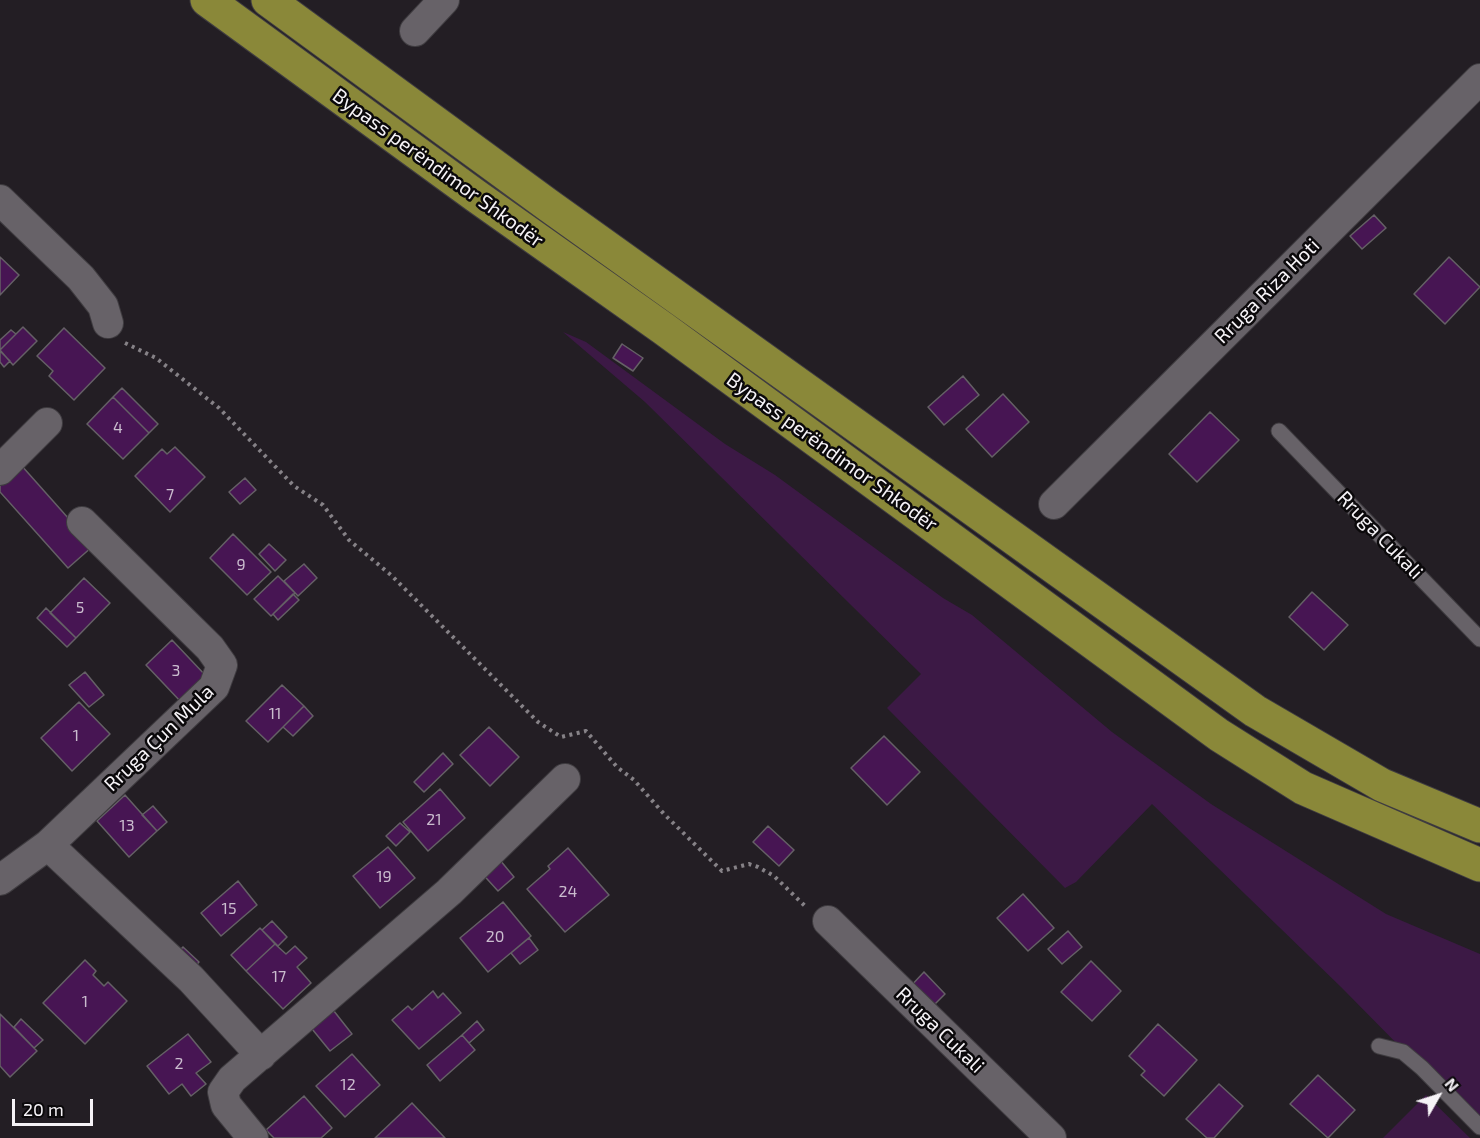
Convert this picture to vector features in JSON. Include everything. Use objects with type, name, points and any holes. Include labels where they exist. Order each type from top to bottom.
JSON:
[{"type":"highway","name":"Bypass perëndimor Shkodër","points":[[207,0],[476,196],[674,336],[1219,735],[1303,788],[1480,865]]},
{"type":"highway","name":"Bypass perëndimor Shkodër","points":[[268,0],[567,219],[1255,711],[1382,785],[1480,826]]},
{"type":"street","points":[[414,31],[444,0]]},
{"type":"street","name":"Rruga Riza Hoti","points":[[1054,504],[1480,79]]},
{"type":"street","points":[[0,200],[81,278],[103,306],[108,323]]},
{"type":"street","points":[[0,470],[47,423]]},
{"type":"street","name":"Rruga Çun Mula","points":[[2,873],[48,845],[214,687],[222,665],[210,648],[82,522]]},
{"type":"street","points":[[253,1138],[226,1105],[223,1092],[232,1079],[449,892],[565,779]]},
{"type":"street","points":[[48,845],[191,979],[261,1054]]},
{"type":"street","name":"Rruga Cukali","points":[[828,921],[1051,1138]]},
{"type":"lane","name":"Rruga Cukali","points":[[1279,431],[1480,639]]},
{"type":"lane","points":[[1379,1046],[1402,1052],[1416,1063],[1480,1127]]},
{"type":"path","points":[[108,323],[123,342],[156,358],[219,408],[294,486],[323,505],[349,540],[391,575],[538,722],[561,737],[586,731],[617,767],[640,786],[664,814],[722,871],[749,864],[758,867],[774,876],[813,913],[828,921]]},
{"type":"shaded area","points":[[563,332],[586,342],[725,444],[775,475],[943,598],[972,615],[1112,732],[1211,804],[1386,914],[1480,954],[1480,1128],[1341,987],[1152,804],[1076,882],[1065,888],[887,708],[921,674],[645,402]]},
{"type":"shaded area","points":[[1426,1095],[1470,1138],[1383,1138]]},
{"type":"building","points":[[1374,215],[1386,228],[1362,249],[1350,236]]},
{"type":"building","points":[[0,257],[19,275],[0,295]]},
{"type":"building","points":[[1449,257],[1480,287],[1445,324],[1414,294]]},
{"type":"building","points":[[23,327],[37,341],[13,365],[0,350]]},
{"type":"building","points":[[64,328],[105,368],[74,400],[49,376],[53,371],[37,356]]},
{"type":"building","points":[[11,330],[16,334],[0,350],[0,340]]},
{"type":"building","points":[[622,344],[643,358],[633,371],[613,358]]},
{"type":"building","points":[[0,351],[10,361],[4,367],[0,362]]},
{"type":"building","points":[[963,376],[979,395],[944,425],[928,407]]},
{"type":"building","points":[[122,388],[158,424],[149,433],[113,397]]},
{"type":"building","points":[[1003,394],[1029,422],[992,457],[966,429]]},
{"type":"building","points":[[113,397],[149,433],[123,459],[87,424]]},
{"type":"building","points":[[1210,412],[1239,440],[1197,482],[1169,454]]},
{"type":"building","points":[[175,447],[205,477],[170,512],[135,476],[162,449],[167,454]]},
{"type":"building","points":[[21,465],[93,546],[68,568],[0,492],[0,484]]},
{"type":"building","points":[[245,478],[256,490],[240,504],[229,492]]},
{"type":"building","points":[[233,534],[271,572],[247,595],[210,558]]},
{"type":"building","points":[[269,544],[286,560],[275,571],[259,554]]},
{"type":"building","points":[[304,564],[317,578],[298,596],[284,581]]},
{"type":"building","points":[[278,576],[295,593],[271,616],[254,599]]},
{"type":"building","points":[[84,578],[110,603],[76,638],[50,613]]},
{"type":"building","points":[[1312,592],[1348,625],[1324,650],[1289,617]]},
{"type":"building","points":[[293,594],[299,600],[278,620],[273,614]]},
{"type":"building","points":[[46,608],[76,638],[67,647],[37,618]]},
{"type":"building","points":[[172,640],[207,677],[181,702],[146,665]]},
{"type":"building","points":[[85,672],[104,695],[89,707],[69,685]]},
{"type":"building","points":[[282,685],[304,706],[268,742],[246,721]]},
{"type":"building","points":[[79,702],[110,734],[72,771],[41,738]]},
{"type":"building","points":[[304,706],[313,716],[293,736],[283,727]]},
{"type":"building","points":[[489,727],[519,757],[490,786],[460,755]]},
{"type":"building","points":[[884,736],[920,772],[887,805],[851,768]]},
{"type":"building","points":[[443,753],[453,764],[424,792],[414,782]]},
{"type":"building","points":[[440,789],[465,818],[428,851],[403,822]]},
{"type":"building","points":[[125,795],[157,831],[129,857],[97,821]]},
{"type":"building","points":[[153,806],[167,822],[157,831],[142,815]]},
{"type":"building","points":[[400,823],[410,832],[396,846],[386,836]]},
{"type":"building","points":[[768,826],[794,850],[779,866],[753,842]]},
{"type":"building","points":[[388,847],[415,878],[380,908],[353,876]]},
{"type":"building","points":[[568,848],[609,895],[565,932],[527,889],[550,869],[548,866]]},
{"type":"building","points":[[495,854],[514,877],[498,891],[478,869]]},
{"type":"building","points":[[238,881],[257,905],[221,936],[201,913]]},
{"type":"building","points":[[1023,894],[1054,928],[1028,951],[997,918]]},
{"type":"building","points":[[503,902],[531,936],[488,972],[460,938]]},
{"type":"building","points":[[272,921],[287,937],[278,946],[262,930]]},
{"type":"building","points":[[260,928],[275,944],[246,971],[231,955]]},
{"type":"building","points":[[1068,931],[1082,947],[1062,964],[1048,949]]},
{"type":"building","points":[[529,938],[538,950],[520,964],[511,953]]},
{"type":"building","points":[[275,944],[286,954],[295,946],[307,958],[297,967],[311,983],[283,1009],[246,971]]},
{"type":"building","points":[[183,947],[199,962],[188,974],[172,958]]},
{"type":"building","points":[[85,960],[96,971],[93,975],[104,986],[108,982],[127,1001],[85,1044],[43,1003]]},
{"type":"building","points":[[1091,961],[1121,991],[1092,1021],[1061,992]]},
{"type":"building","points":[[924,972],[945,994],[929,1010],[908,989]]},
{"type":"building","points":[[433,991],[438,998],[443,993],[461,1013],[419,1049],[392,1020],[408,1006],[412,1010]]},
{"type":"building","points":[[330,1006],[352,1034],[330,1051],[308,1024]]},
{"type":"building","points":[[0,1014],[37,1051],[10,1077],[0,1066]]},
{"type":"building","points":[[21,1019],[43,1040],[34,1048],[14,1027]]},
{"type":"building","points":[[477,1021],[484,1030],[469,1043],[462,1035]]},
{"type":"building","points":[[1158,1024],[1197,1060],[1164,1096],[1141,1075],[1145,1071],[1129,1056]]},
{"type":"building","points":[[188,1034],[211,1062],[196,1073],[206,1084],[191,1096],[182,1084],[169,1094],[147,1066]]},
{"type":"building","points":[[462,1035],[475,1050],[440,1081],[427,1065]]},
{"type":"building","points":[[352,1054],[380,1085],[345,1117],[316,1086]]},
{"type":"building","points":[[1318,1075],[1355,1110],[1328,1138],[1290,1104]]},
{"type":"building","points":[[1219,1084],[1243,1106],[1214,1138],[1207,1138],[1186,1119]]},
{"type":"building","points":[[304,1096],[332,1128],[321,1138],[274,1138],[266,1130]]},
{"type":"building","points":[[412,1103],[445,1138],[375,1138]]}]
